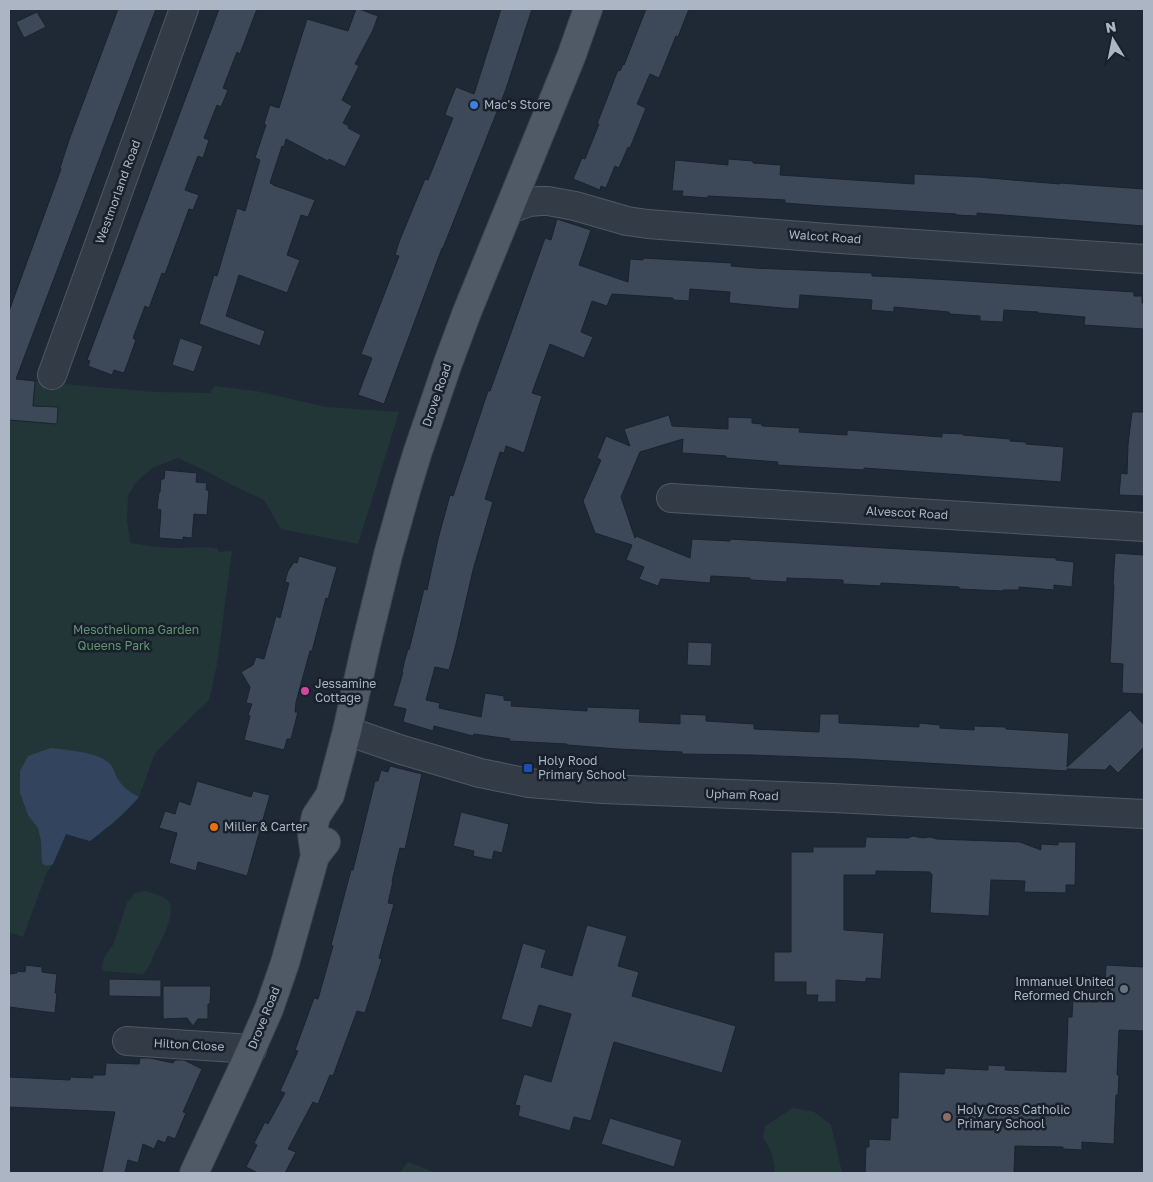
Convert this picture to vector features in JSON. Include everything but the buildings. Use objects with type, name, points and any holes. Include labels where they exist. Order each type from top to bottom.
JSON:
[{"type":"main road","name":"Drove Road","points":[[194,1173],[252,1049],[278,984],[316,856],[312,834],[316,816],[330,795],[347,731],[378,594],[407,487],[448,363],[571,57],[588,9]]},
{"type":"street","name":"Westmorland Road","points":[[52,375],[184,9]]},
{"type":"street","name":"Walcot Road","points":[[510,209],[529,202],[540,201],[575,206],[627,221],[648,224],[1144,258]]},
{"type":"street","name":"Alvescot Road","points":[[670,498],[1144,527]]},
{"type":"street","name":"Upham Road","points":[[347,731],[402,750],[480,773],[529,783],[621,790],[834,798],[1144,814]]},
{"type":"street","name":"Hilton Close","points":[[127,1042],[252,1049]]},
{"type":"green space","name":"Queens Park","points":[[9,379],[153,392],[210,393],[214,386],[256,391],[326,407],[399,412],[358,544],[281,529],[264,500],[178,458],[152,468],[137,481],[128,495],[127,520],[130,543],[169,548],[209,548],[218,549],[218,552],[232,551],[217,664],[209,700],[155,753],[139,797],[114,823],[90,841],[66,834],[53,864],[47,872],[23,937],[9,932]]},
{"type":"green space","points":[[145,891],[165,898],[171,907],[167,927],[149,966],[143,974],[104,971],[102,968],[103,961],[113,945],[127,903],[135,893]]},
{"type":"green space","points":[[793,1108],[814,1112],[831,1125],[842,1173],[775,1173],[772,1154],[763,1138],[765,1126]]},
{"type":"green space","points":[[408,1162],[434,1172],[435,1173],[400,1173]]},
{"type":"water","points":[[51,748],[83,752],[100,757],[111,765],[123,786],[139,797],[116,820],[90,841],[66,834],[53,864],[47,866],[42,863],[41,841],[38,828],[28,815],[20,793],[20,771],[28,756]]},
{"type":"place","name":"Mac's Store","points":[[474,105]]},
{"type":"place","name":"Jessamine Cottage","points":[[305,691]]},
{"type":"place","name":"Holy Rood Primary School","points":[[528,768]]},
{"type":"place","name":"Miller & Carter","points":[[214,827]]},
{"type":"place","name":"Immanuel United Reformed Church","points":[[1124,989]]},
{"type":"place","name":"Holy Cross Catholic Primary School","points":[[947,1117]]},
{"type":"park label","name":"Mesothelioma Garden","points":[[136,630]]}]
